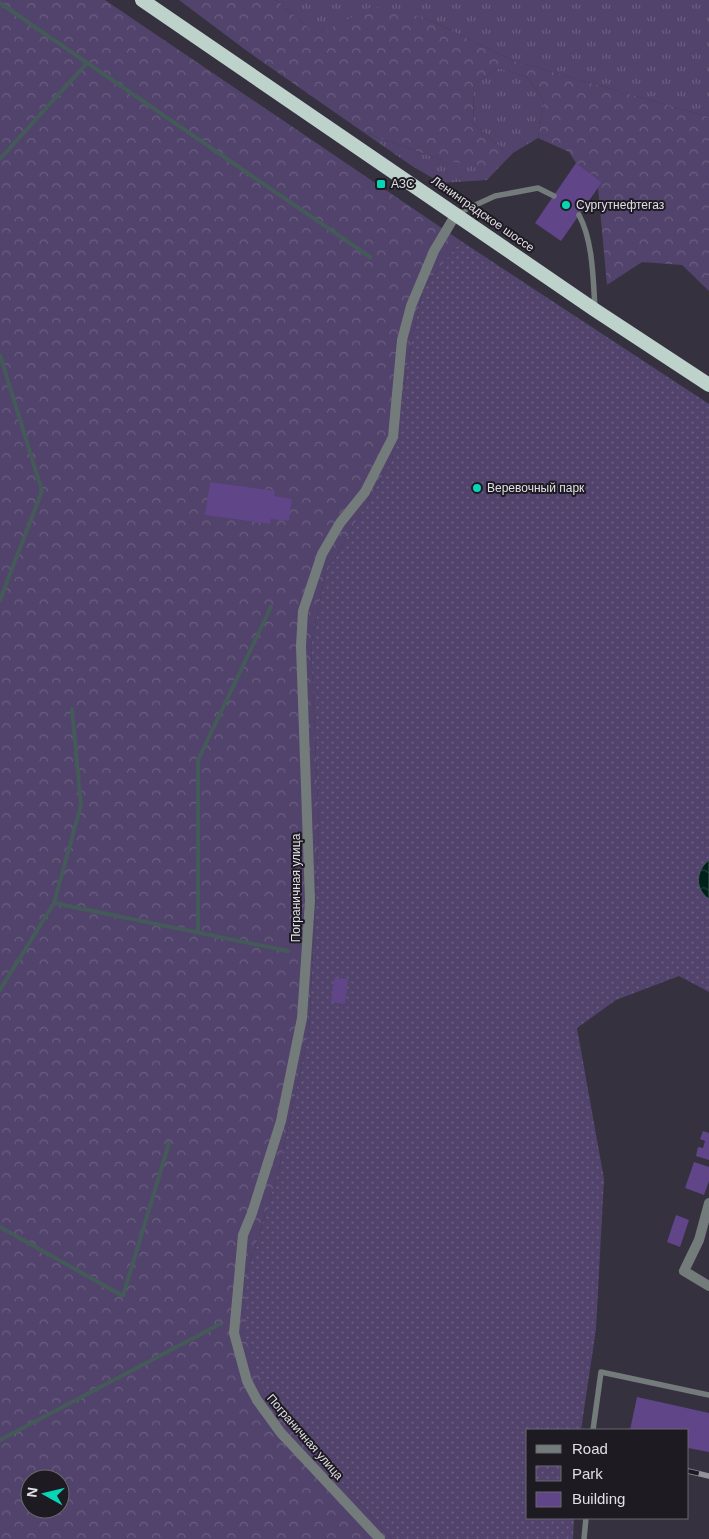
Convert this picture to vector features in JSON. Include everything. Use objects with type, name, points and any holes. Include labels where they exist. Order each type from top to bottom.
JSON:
[{"type":"highway","name":"Ленинградское шоссе","points":[[142,0],[595,310],[709,385]]},
{"type":"street","name":"Пограничная улица","points":[[380,1539],[282,1432],[257,1400],[246,1381],[240,1359],[234,1333],[235,1309],[243,1235],[252,1213],[281,1121],[302,1018],[310,901],[301,646],[303,611],[325,548],[340,523],[365,492],[393,437],[402,340],[411,306],[434,251],[456,214]]},
{"type":"street","points":[[709,1203],[699,1240],[684,1272],[709,1286]]},
{"type":"lane","points":[[456,214],[495,196],[538,188],[554,196]]},
{"type":"lane","points":[[579,215],[584,224],[592,271],[595,310]]},
{"type":"lane","points":[[593,1429],[601,1372],[709,1395]]},
{"type":"lane","points":[[584,1539],[586,1519]]},
{"type":"green space","points":[[0,0],[105,0],[461,241],[424,287],[412,338],[392,460],[325,575],[311,645],[319,826],[309,1032],[278,1173],[247,1273],[270,1403],[392,1539],[0,1539]]},
{"type":"green space","points":[[179,0],[276,0],[317,35],[373,6],[423,17],[514,61],[709,117],[709,291],[682,265],[642,262],[607,285],[598,188],[602,182],[576,163],[569,152],[538,138],[544,101],[527,77],[499,68],[473,85],[474,124],[504,150],[487,167],[442,160],[363,132],[247,51]]},
{"type":"green space","points":[[276,0],[709,0],[709,117],[514,61],[423,17],[317,35]]},
{"type":"green space","points":[[499,68],[527,77],[544,101],[538,138],[513,153],[487,180],[441,183],[412,166],[363,132],[442,160],[504,150],[474,124],[473,85]]},
{"type":"green space","points":[[461,241],[709,404],[709,992],[679,976],[616,1000],[577,1028],[604,1179],[596,1329],[581,1429],[526,1429],[526,1519],[574,1519],[573,1539],[392,1539],[270,1403],[246,1341],[247,1273],[278,1173],[309,1032],[319,826],[311,645],[325,575],[392,460],[412,338],[424,287]]},
{"type":"water","points":[[709,860],[709,899],[701,890],[698,880],[701,869]]},
{"type":"building","name":"Сургутнефтегаз","points":[[576,163],[602,182],[561,241],[535,223]]},
{"type":"building","points":[[210,482],[275,491],[274,496],[292,499],[289,521],[271,519],[270,524],[205,515]]},
{"type":"building","points":[[334,978],[348,979],[345,1004],[331,1002]]},
{"type":"building","points":[[703,1131],[709,1133],[709,1160],[696,1156],[698,1147],[703,1148],[705,1141],[700,1139]]},
{"type":"building","points":[[694,1162],[709,1167],[709,1181],[704,1195],[685,1188]]},
{"type":"building","points":[[676,1215],[689,1220],[680,1247],[667,1242]]},
{"type":"building","points":[[637,1397],[709,1413],[709,1452],[689,1448],[689,1429],[630,1429]]},
{"type":"waterway","points":[[0,3],[370,257]]},
{"type":"waterway","points":[[0,159],[87,63]]},
{"type":"waterway","points":[[0,355],[42,491],[0,600]]},
{"type":"waterway","points":[[198,932],[198,760],[271,607]]},
{"type":"waterway","points":[[0,990],[54,903],[81,805],[72,709]]},
{"type":"waterway","points":[[54,903],[288,951]]},
{"type":"waterway","points":[[0,1227],[123,1296],[169,1143]]},
{"type":"waterway","points":[[0,1440],[220,1324]]},
{"type":"railway","points":[[689,1471],[709,1476]]},
{"type":"place","name":"АЗС","points":[[381,184]]},
{"type":"place","name":"Сургутнефтегаз","points":[[566,205]]},
{"type":"place","name":"Веревочный парк","points":[[477,488]]}]
